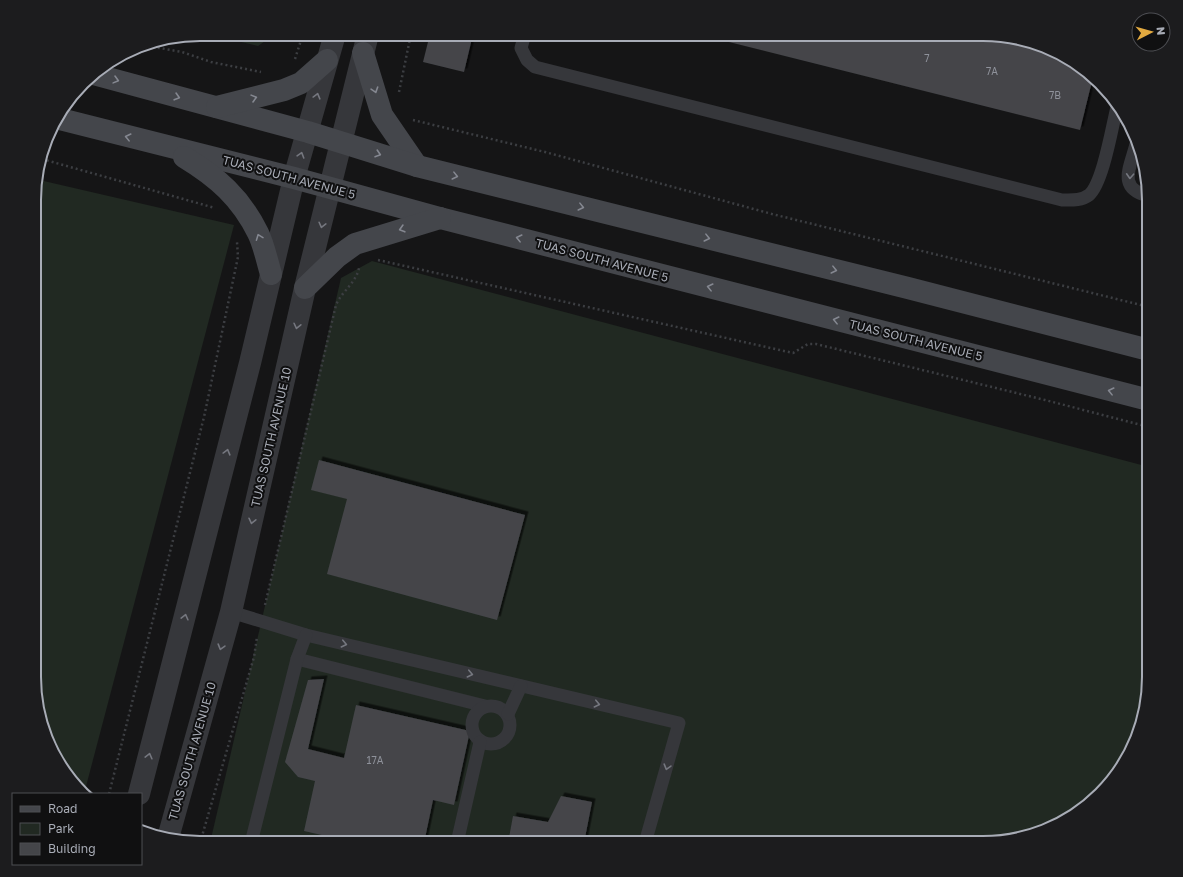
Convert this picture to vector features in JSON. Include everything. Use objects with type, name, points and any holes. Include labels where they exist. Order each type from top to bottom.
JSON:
[{"type":"main road","points":[[365,44],[382,115],[417,166]]},
{"type":"main road","points":[[216,108],[284,90],[301,83],[327,60]]},
{"type":"main road","points":[[100,76],[308,132],[417,166],[885,282],[1142,348]]},
{"type":"main road","name":"TUAS SOUTH AVENUE 5","points":[[62,120],[294,178],[440,218],[1142,398]]},
{"type":"main road","points":[[166,146],[209,172],[243,205],[259,234],[272,274]]},
{"type":"main road","points":[[305,288],[337,257],[355,244],[440,218]]},
{"type":"street","points":[[139,793],[250,363],[294,178],[333,41]]},
{"type":"street","name":"TUAS SOUTH AVENUE 10","points":[[169,833],[231,612],[305,288],[331,188],[365,44]]},
{"type":"lane","points":[[523,41],[521,48],[527,60],[534,67],[1062,200],[1078,199],[1088,195],[1098,184],[1116,113]]},
{"type":"lane","points":[[1134,150],[1128,177],[1131,188],[1137,193],[1142,194]]},
{"type":"lane","points":[[231,612],[306,635],[679,723],[647,836]]},
{"type":"lane","points":[[253,836],[297,659],[306,635]]},
{"type":"lane","points":[[297,659],[485,706],[493,705],[502,708],[508,714],[510,723],[509,732],[505,739],[493,744],[480,742],[474,736],[472,727],[472,718],[477,711],[485,706]]},
{"type":"lane","points":[[508,714],[521,686]]},
{"type":"lane","points":[[459,836],[480,742]]},
{"type":"path","points":[[293,63],[301,41]]},
{"type":"path","points":[[399,98],[400,79],[409,41]]},
{"type":"path","points":[[155,47],[182,52],[211,62],[261,72],[269,72]]},
{"type":"path","points":[[408,117],[417,122],[545,152],[772,214],[1142,305]]},
{"type":"path","points":[[46,160],[219,210]]},
{"type":"path","points":[[109,793],[204,417],[238,257],[236,239]]},
{"type":"path","points":[[377,260],[794,353],[808,344],[816,344],[1045,400],[1142,426]]},
{"type":"path","points":[[202,836],[254,657],[261,621],[336,305],[340,296],[354,281],[360,263]]},
{"type":"green space","points":[[237,41],[265,41],[258,46]]},
{"type":"green space","points":[[42,181],[234,225],[86,787],[74,774],[57,747],[46,718],[41,687]]},
{"type":"green space","points":[[372,261],[1142,465],[1142,687],[1134,728],[1121,756],[1103,782],[1088,797],[1062,815],[1034,828],[993,836],[212,836],[341,278]]},
{"type":"building","points":[[428,41],[471,41],[464,72],[423,62]]},
{"type":"building","points":[[725,41],[993,41],[1024,46],[1044,53],[1062,62],[1091,84],[1080,130]]},
{"type":"building","points":[[319,460],[525,515],[497,620],[327,574],[347,499],[311,490]]},
{"type":"building","points":[[324,679],[308,749],[344,758],[356,705],[470,731],[454,805],[433,800],[425,836],[326,836],[304,831],[315,781],[298,777],[285,762],[308,680]]},
{"type":"building","points":[[561,796],[592,802],[585,836],[509,836],[513,816],[548,822]]}]
